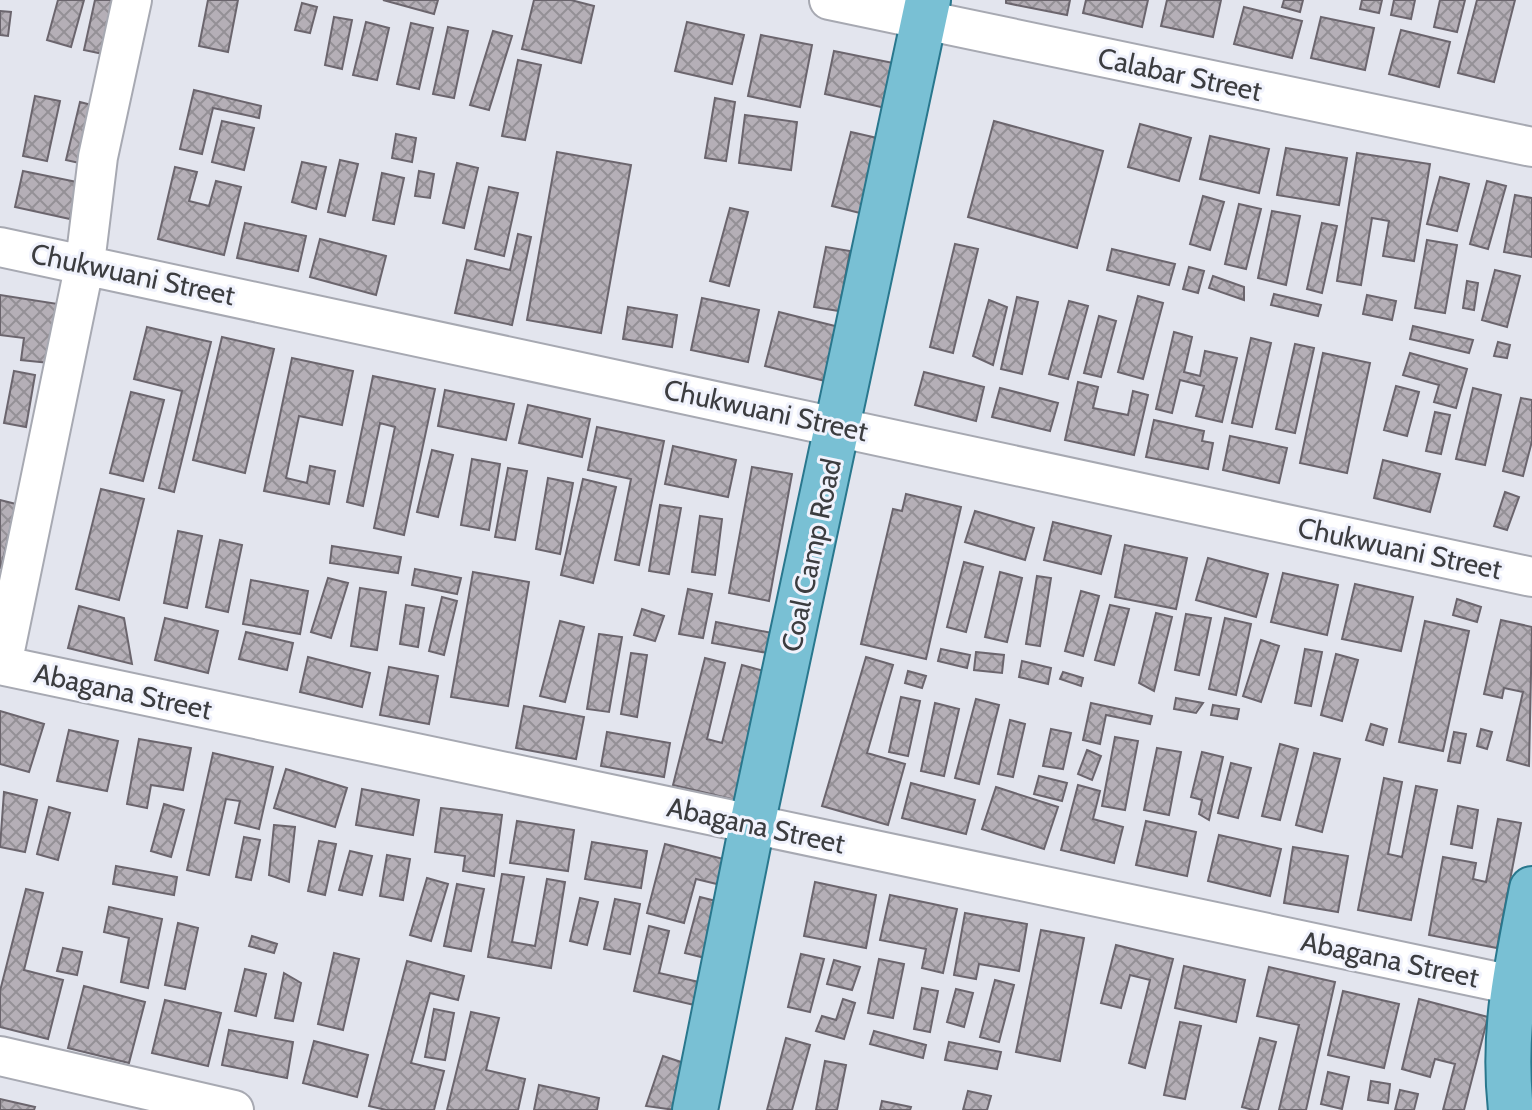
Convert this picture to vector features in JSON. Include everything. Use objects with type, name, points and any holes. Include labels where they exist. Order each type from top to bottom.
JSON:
[{"type":"main road","name":"Coal Camp Road","points":[[695,1110],[752,825],[926,11]]},
{"type":"main road","points":[[1511,1110],[1506,1061],[1513,985],[1532,889]]},
{"type":"street","points":[[1,665],[85,263],[98,157],[132,0]]},
{"type":"street","name":"Calabar Street","points":[[829,0],[926,11],[1532,147]]},
{"type":"street","name":"Chukwuani Street","points":[[0,247],[1532,577]]},
{"type":"street","name":"Abagana Street","points":[[1,665],[1513,985]]},
{"type":"street","points":[[0,1056],[234,1110]]},
{"type":"building","points":[[58,0],[84,0],[71,47],[47,40]]},
{"type":"building","points":[[95,0],[120,0],[108,55],[84,50]]},
{"type":"building","points":[[208,0],[238,0],[228,52],[199,46]]},
{"type":"building","points":[[383,0],[438,0],[434,14]]},
{"type":"building","points":[[534,0],[571,0],[594,6],[581,63],[522,49]]},
{"type":"building","points":[[1006,0],[1070,0],[1067,15],[1006,3]]},
{"type":"building","points":[[1086,0],[1148,0],[1142,27],[1083,13]]},
{"type":"building","points":[[1167,0],[1221,0],[1213,37],[1161,26]]},
{"type":"building","points":[[1284,0],[1303,0],[1300,12],[1282,7]]},
{"type":"building","points":[[1362,0],[1382,0],[1379,13],[1360,9]]},
{"type":"building","points":[[1394,0],[1415,0],[1411,19],[1391,15]]},
{"type":"building","points":[[1440,0],[1465,0],[1457,32],[1434,27]]},
{"type":"building","points":[[1477,0],[1515,0],[1494,82],[1458,73]]},
{"type":"building","points":[[302,3],[317,7],[310,33],[295,30]]},
{"type":"building","points":[[1244,7],[1302,21],[1292,58],[1234,44]]},
{"type":"building","points":[[0,11],[11,12],[8,36],[0,35]]},
{"type":"building","points":[[334,17],[352,20],[342,69],[325,65]]},
{"type":"building","points":[[1321,17],[1374,28],[1365,70],[1311,58]]},
{"type":"building","points":[[366,22],[389,28],[377,80],[353,75]]},
{"type":"building","points":[[687,22],[744,35],[732,84],[675,71]]},
{"type":"building","points":[[411,23],[433,28],[419,89],[397,84]]},
{"type":"building","points":[[448,27],[468,31],[454,98],[433,94]]},
{"type":"building","points":[[1401,30],[1450,42],[1439,87],[1389,74]]},
{"type":"building","points":[[493,31],[512,36],[489,110],[470,105]]},
{"type":"building","points":[[761,35],[812,45],[800,107],[748,96]]},
{"type":"building","points":[[834,51],[903,65],[894,110],[825,94]]},
{"type":"building","points":[[518,60],[541,65],[525,140],[502,136]]},
{"type":"building","points":[[194,90],[261,106],[259,118],[213,108],[202,154],[180,149]]},
{"type":"building","points":[[35,96],[60,101],[47,161],[23,156]]},
{"type":"building","points":[[715,98],[735,102],[726,161],[705,158]]},
{"type":"building","points":[[80,102],[99,107],[84,164],[66,160]]},
{"type":"building","points":[[745,115],[797,122],[791,170],[739,163]]},
{"type":"building","points":[[222,121],[254,128],[244,170],[212,162]]},
{"type":"building","points":[[994,121],[1103,151],[1077,248],[968,217]]},
{"type":"building","points":[[1140,124],[1191,138],[1179,181],[1128,167]]},
{"type":"building","points":[[851,132],[886,140],[868,215],[832,206]]},
{"type":"building","points":[[396,134],[416,138],[412,162],[392,158]]},
{"type":"building","points":[[1210,136],[1269,149],[1259,193],[1200,179]]},
{"type":"building","points":[[1286,148],[1347,158],[1339,205],[1277,195]]},
{"type":"building","points":[[557,152],[631,165],[601,333],[527,320]]},
{"type":"building","points":[[1357,153],[1430,164],[1414,261],[1383,256],[1389,221],[1372,218],[1361,285],[1337,281]]},
{"type":"building","points":[[340,160],[358,164],[345,216],[328,212]]},
{"type":"building","points":[[302,162],[326,167],[316,209],[292,202]]},
{"type":"building","points":[[457,163],[478,168],[464,228],[443,223]]},
{"type":"building","points":[[175,167],[197,172],[189,201],[209,206],[216,181],[241,187],[224,255],[158,239]]},
{"type":"building","points":[[23,171],[77,182],[70,219],[15,207]]},
{"type":"building","points":[[419,171],[434,174],[430,198],[415,196]]},
{"type":"building","points":[[382,173],[404,178],[394,224],[373,220]]},
{"type":"building","points":[[1440,177],[1469,184],[1457,231],[1427,224]]},
{"type":"building","points":[[1487,181],[1506,186],[1488,249],[1470,244]]},
{"type":"building","points":[[489,187],[518,193],[504,256],[475,249]]},
{"type":"building","points":[[1515,195],[1532,198],[1532,257],[1504,252]]},
{"type":"building","points":[[1203,196],[1224,202],[1210,250],[1190,244]]},
{"type":"building","points":[[1239,204],[1261,209],[1246,269],[1225,264]]},
{"type":"building","points":[[730,208],[748,212],[729,286],[710,281]]},
{"type":"building","points":[[1272,211],[1300,216],[1286,285],[1258,278]]},
{"type":"building","points":[[245,223],[306,236],[298,271],[237,258]]},
{"type":"building","points":[[1322,223],[1337,226],[1322,293],[1307,289]]},
{"type":"building","points":[[518,234],[531,237],[512,325],[455,313],[467,260],[510,270]]},
{"type":"building","points":[[320,239],[386,256],[376,295],[310,277]]},
{"type":"building","points":[[1427,240],[1457,245],[1445,313],[1415,308]]},
{"type":"building","points":[[955,244],[978,249],[953,353],[930,347]]},
{"type":"building","points":[[826,247],[850,251],[839,311],[814,307]]},
{"type":"building","points":[[1112,249],[1175,264],[1169,285],[1107,270]]},
{"type":"building","points":[[1189,267],[1204,271],[1198,293],[1183,289]]},
{"type":"building","points":[[1495,270],[1520,276],[1507,327],[1482,320]]},
{"type":"building","points":[[1213,276],[1244,287],[1244,300],[1209,288]]},
{"type":"building","points":[[1467,281],[1478,283],[1474,310],[1463,308]]},
{"type":"building","points":[[1274,294],[1321,305],[1318,316],[1271,305]]},
{"type":"building","points":[[0,295],[58,304],[49,363],[21,360],[24,338],[0,335]]},
{"type":"building","points":[[1367,295],[1396,301],[1392,320],[1363,314]]},
{"type":"building","points":[[1138,296],[1163,303],[1143,379],[1118,372]]},
{"type":"building","points":[[1017,297],[1038,302],[1022,374],[1001,369]]},
{"type":"building","points":[[702,298],[759,310],[748,362],[691,350]]},
{"type":"building","points":[[989,300],[1007,307],[993,365],[973,356]]},
{"type":"building","points":[[1069,301],[1088,306],[1068,379],[1049,374]]},
{"type":"building","points":[[628,307],[677,315],[672,347],[623,339]]},
{"type":"building","points":[[779,312],[839,327],[825,381],[765,366]]},
{"type":"building","points":[[1099,316],[1116,321],[1101,377],[1084,373]]},
{"type":"building","points":[[1413,326],[1473,340],[1469,353],[1410,339]]},
{"type":"building","points":[[147,327],[211,342],[174,492],[159,488],[182,391],[134,379]]},
{"type":"building","points":[[1174,332],[1192,337],[1184,372],[1200,376],[1205,351],[1237,358],[1222,422],[1196,416],[1204,386],[1180,380],[1172,413],[1156,409]]},
{"type":"building","points":[[222,337],[274,349],[245,473],[193,460]]},
{"type":"building","points":[[1251,338],[1271,343],[1252,427],[1232,423]]},
{"type":"building","points":[[1498,342],[1510,345],[1507,358],[1494,356]]},
{"type":"building","points":[[1295,344],[1314,348],[1295,433],[1276,429]]},
{"type":"building","points":[[1323,353],[1370,363],[1347,473],[1300,463]]},
{"type":"building","points":[[1410,353],[1467,369],[1456,408],[1434,402],[1439,385],[1403,375]]},
{"type":"building","points":[[292,358],[353,371],[342,425],[299,416],[286,478],[307,483],[310,466],[335,471],[329,504],[264,491]]},
{"type":"building","points":[[14,371],[35,375],[26,427],[4,423]]},
{"type":"building","points":[[924,372],[984,387],[976,421],[915,405]]},
{"type":"building","points":[[373,376],[435,389],[404,535],[374,528],[395,427],[380,423],[363,506],[347,502]]},
{"type":"building","points":[[1078,382],[1098,387],[1093,408],[1128,415],[1133,391],[1148,395],[1134,455],[1065,440]]},
{"type":"building","points":[[1396,386],[1419,392],[1407,436],[1384,430]]},
{"type":"building","points":[[1000,388],[1058,403],[1050,431],[992,417]]},
{"type":"building","points":[[1473,388],[1501,395],[1485,465],[1456,459]]},
{"type":"building","points":[[445,390],[514,404],[506,440],[438,426]]},
{"type":"building","points":[[131,392],[164,400],[143,481],[110,473]]},
{"type":"building","points":[[1521,398],[1532,400],[1532,441],[1523,476],[1503,471]]},
{"type":"building","points":[[528,405],[590,419],[582,457],[519,443]]},
{"type":"building","points":[[1435,412],[1450,415],[1441,454],[1426,451]]},
{"type":"building","points":[[1154,420],[1204,431],[1202,441],[1213,443],[1208,469],[1146,457]]},
{"type":"building","points":[[597,427],[664,441],[639,565],[615,560],[631,479],[588,470]]},
{"type":"building","points":[[1230,436],[1287,448],[1279,483],[1223,470]]},
{"type":"building","points":[[673,446],[736,460],[728,497],[665,484]]},
{"type":"building","points":[[432,450],[453,455],[438,517],[417,512]]},
{"type":"building","points":[[472,459],[500,464],[489,530],[461,525]]},
{"type":"building","points":[[1383,460],[1440,474],[1430,512],[1374,498]]},
{"type":"building","points":[[752,467],[792,474],[769,601],[729,593]]},
{"type":"building","points":[[508,468],[527,471],[515,540],[495,537]]},
{"type":"building","points":[[548,478],[573,483],[560,554],[536,549]]},
{"type":"building","points":[[583,479],[616,487],[593,583],[561,575]]},
{"type":"building","points":[[101,489],[144,499],[119,600],[76,589]]},
{"type":"building","points":[[1505,492],[1519,497],[1507,530],[1494,526]]},
{"type":"building","points":[[906,494],[961,507],[926,659],[861,644],[893,509],[902,511]]},
{"type":"building","points":[[0,500],[16,504],[1,568],[0,567]]},
{"type":"building","points":[[660,505],[681,508],[669,574],[649,571]]},
{"type":"building","points":[[975,511],[1034,528],[1025,560],[965,542]]},
{"type":"building","points":[[700,516],[722,519],[715,575],[692,572]]},
{"type":"building","points":[[1053,522],[1111,536],[1101,574],[1044,560]]},
{"type":"building","points":[[178,531],[202,536],[187,608],[164,603]]},
{"type":"building","points":[[220,540],[242,545],[228,612],[206,607]]},
{"type":"building","points":[[1125,545],[1187,558],[1176,609],[1115,597]]},
{"type":"building","points":[[332,546],[401,557],[398,573],[330,563]]},
{"type":"building","points":[[1208,558],[1268,574],[1256,617],[1196,600]]},
{"type":"building","points":[[964,562],[983,567],[966,632],[947,627]]},
{"type":"building","points":[[415,569],[461,578],[457,594],[412,585]]},
{"type":"building","points":[[473,572],[529,582],[508,706],[451,697]]},
{"type":"building","points":[[1000,572],[1022,578],[1007,642],[985,637]]},
{"type":"building","points":[[1283,573],[1338,585],[1327,635],[1271,622]]},
{"type":"building","points":[[1037,576],[1051,578],[1040,646],[1026,644]]},
{"type":"building","points":[[328,578],[348,583],[331,638],[311,632]]},
{"type":"building","points":[[251,580],[308,591],[300,634],[243,624]]},
{"type":"building","points":[[1355,584],[1413,597],[1401,651],[1342,639]]},
{"type":"building","points":[[360,588],[386,592],[377,650],[351,646]]},
{"type":"building","points":[[688,589],[712,594],[703,638],[679,634]]},
{"type":"building","points":[[1081,591],[1099,596],[1083,656],[1065,651]]},
{"type":"building","points":[[442,597],[457,601],[444,655],[429,651]]},
{"type":"building","points":[[1457,599],[1481,607],[1477,622],[1453,615]]},
{"type":"building","points":[[406,605],[424,608],[418,647],[400,644]]},
{"type":"building","points":[[1110,605],[1129,609],[1114,665],[1095,660]]},
{"type":"building","points":[[79,606],[124,618],[132,664],[68,648]]},
{"type":"building","points":[[642,609],[664,616],[655,641],[634,635]]},
{"type":"building","points":[[1156,613],[1172,617],[1154,691],[1139,683]]},
{"type":"building","points":[[1186,614],[1211,618],[1199,675],[1175,670]]},
{"type":"building","points":[[165,618],[218,631],[208,673],[155,660]]},
{"type":"building","points":[[1225,618],[1251,624],[1236,695],[1209,689]]},
{"type":"building","points":[[1501,620],[1532,627],[1529,766],[1507,760],[1523,692],[1504,688],[1502,698],[1484,694]]},
{"type":"building","points":[[560,621],[584,627],[565,702],[540,696]]},
{"type":"building","points":[[1425,621],[1469,631],[1443,751],[1399,742]]},
{"type":"building","points":[[716,622],[777,634],[773,654],[712,643]]},
{"type":"building","points":[[246,632],[293,643],[287,670],[239,659]]},
{"type":"building","points":[[599,634],[622,637],[609,712],[587,709]]},
{"type":"building","points":[[1261,640],[1279,646],[1261,702],[1243,696]]},
{"type":"building","points":[[941,649],[970,655],[967,668],[938,661]]},
{"type":"building","points":[[1305,649],[1322,652],[1311,706],[1295,703]]},
{"type":"building","points":[[976,652],[1004,655],[1002,673],[974,670]]},
{"type":"building","points":[[631,653],[647,655],[637,717],[621,714]]},
{"type":"building","points":[[1336,654],[1358,660],[1342,721],[1321,715]]},
{"type":"building","points":[[308,657],[370,673],[362,707],[300,692]]},
{"type":"building","points":[[866,657],[893,665],[867,753],[905,764],[888,825],[822,806]]},
{"type":"building","points":[[705,658],[725,663],[707,739],[722,743],[742,665],[771,673],[740,801],[673,785]]},
{"type":"building","points":[[1022,661],[1051,668],[1048,684],[1019,677]]},
{"type":"building","points":[[389,667],[438,676],[429,724],[380,715]]},
{"type":"building","points":[[908,671],[926,676],[922,688],[905,683]]},
{"type":"building","points":[[1063,672],[1083,678],[1081,686],[1060,679]]},
{"type":"building","points":[[901,697],[920,701],[908,756],[889,752]]},
{"type":"building","points":[[1176,698],[1203,703],[1196,713],[1174,709]]},
{"type":"building","points":[[976,699],[999,705],[979,784],[955,778]]},
{"type":"building","points":[[935,703],[959,709],[944,776],[921,771]]},
{"type":"building","points":[[1091,703],[1152,716],[1150,724],[1106,715],[1100,744],[1083,740]]},
{"type":"building","points":[[1213,705],[1239,709],[1237,719],[1211,715]]},
{"type":"building","points":[[524,706],[584,717],[576,759],[516,748]]},
{"type":"building","points":[[0,711],[44,724],[29,772],[0,764]]},
{"type":"building","points":[[1010,720],[1025,724],[1013,777],[998,774]]},
{"type":"building","points":[[1371,724],[1387,729],[1383,745],[1366,740]]},
{"type":"building","points":[[1051,729],[1071,733],[1063,769],[1043,766]]},
{"type":"building","points":[[1481,729],[1492,732],[1487,749],[1477,746]]},
{"type":"building","points":[[69,730],[118,741],[107,791],[57,781]]},
{"type":"building","points":[[607,732],[670,743],[664,777],[601,766]]},
{"type":"building","points":[[1454,732],[1466,734],[1460,763],[1448,761]]},
{"type":"building","points":[[1115,737],[1138,741],[1125,810],[1102,806]]},
{"type":"building","points":[[139,739],[191,748],[183,790],[151,785],[147,808],[127,804]]},
{"type":"building","points":[[1280,744],[1298,749],[1280,820],[1262,816]]},
{"type":"building","points":[[1157,748],[1181,752],[1169,815],[1144,810]]},
{"type":"building","points":[[1087,750],[1101,756],[1092,780],[1078,774]]},
{"type":"building","points":[[1202,752],[1223,757],[1209,820],[1199,814],[1202,800],[1191,797]]},
{"type":"building","points":[[213,753],[273,767],[259,829],[235,823],[240,801],[226,799],[209,875],[187,870]]},
{"type":"building","points":[[1314,753],[1340,759],[1322,832],[1296,825]]},
{"type":"building","points":[[1231,763],[1251,768],[1238,818],[1218,813]]},
{"type":"building","points":[[286,769],[347,788],[335,827],[274,808]]},
{"type":"building","points":[[1039,776],[1067,783],[1062,801],[1034,794]]},
{"type":"building","points":[[1384,778],[1402,782],[1388,854],[1402,857],[1416,786],[1437,790],[1411,920],[1358,910]]},
{"type":"building","points":[[911,783],[975,800],[966,834],[902,818]]},
{"type":"building","points":[[1078,785],[1100,791],[1093,819],[1123,827],[1114,863],[1061,850]]},
{"type":"building","points":[[996,787],[1058,807],[1044,849],[982,829]]},
{"type":"building","points":[[362,789],[419,800],[413,835],[356,825]]},
{"type":"building","points":[[4,792],[37,800],[25,852],[0,847]]},
{"type":"building","points":[[164,804],[184,810],[171,857],[151,851]]},
{"type":"building","points":[[1458,806],[1478,810],[1472,848],[1451,844]]},
{"type":"building","points":[[49,807],[70,813],[58,860],[37,854]]},
{"type":"building","points":[[441,808],[502,815],[494,876],[463,871],[465,856],[435,852]]},
{"type":"building","points":[[1498,819],[1521,823],[1497,948],[1429,935],[1443,857],[1476,863],[1473,879],[1486,882]]},
{"type":"building","points":[[517,821],[574,830],[568,871],[510,863]]},
{"type":"building","points":[[1146,821],[1196,832],[1187,876],[1136,865]]},
{"type":"building","points":[[274,825],[295,827],[289,882],[269,875]]},
{"type":"building","points":[[1219,835],[1281,849],[1270,896],[1208,881]]},
{"type":"building","points":[[244,837],[260,840],[251,880],[236,877]]},
{"type":"building","points":[[319,841],[336,844],[325,895],[308,891]]},
{"type":"building","points":[[592,842],[647,851],[641,888],[585,879]]},
{"type":"building","points":[[665,844],[731,861],[725,886],[696,879],[684,923],[647,913]]},
{"type":"building","points":[[1293,847],[1348,856],[1338,912],[1284,903]]},
{"type":"building","points":[[350,851],[372,856],[362,895],[339,890]]},
{"type":"building","points":[[387,855],[410,859],[403,900],[380,896]]},
{"type":"building","points":[[116,866],[177,877],[174,895],[113,884]]},
{"type":"building","points":[[502,874],[524,877],[512,942],[535,946],[547,879],[565,882],[551,968],[488,957]]},
{"type":"building","points":[[427,878],[448,884],[431,941],[410,935]]},
{"type":"building","points":[[815,882],[876,895],[866,948],[804,936]]},
{"type":"building","points":[[457,884],[484,889],[471,951],[444,946]]},
{"type":"building","points":[[26,889],[43,893],[24,970],[63,980],[48,1039],[0,1027],[0,991]]},
{"type":"building","points":[[890,895],[957,909],[943,973],[922,968],[926,949],[880,940]]},
{"type":"building","points":[[700,897],[720,902],[705,958],[685,953]]},
{"type":"building","points":[[580,898],[598,902],[587,945],[570,941]]},
{"type":"building","points":[[615,899],[640,904],[630,954],[604,949]]},
{"type":"building","points":[[109,907],[162,919],[148,988],[121,982],[129,938],[104,932]]},
{"type":"building","points":[[965,913],[1027,924],[1019,971],[979,964],[976,979],[954,975]]},
{"type":"building","points":[[178,923],[198,928],[185,989],[165,985]]},
{"type":"building","points":[[649,926],[669,931],[659,973],[708,984],[703,1007],[634,991]]},
{"type":"building","points":[[1041,930],[1084,938],[1060,1061],[1016,1052]]},
{"type":"building","points":[[252,936],[277,944],[274,953],[249,946]]},
{"type":"building","points":[[1116,945],[1173,959],[1145,1068],[1129,1063],[1150,980],[1130,975],[1121,1008],[1101,1003]]},
{"type":"building","points":[[63,948],[82,952],[77,975],[57,971]]},
{"type":"building","points":[[334,953],[359,959],[343,1030],[318,1024]]},
{"type":"building","points":[[801,954],[824,959],[810,1012],[788,1007]]},
{"type":"building","points":[[879,959],[904,964],[893,1018],[868,1013]]},
{"type":"building","points":[[834,960],[860,967],[852,990],[827,984]]},
{"type":"building","points":[[407,961],[464,976],[458,1000],[430,993],[411,1063],[444,1071],[434,1110],[386,1110],[369,1106]]},
{"type":"building","points":[[1184,966],[1245,980],[1236,1022],[1175,1008]]},
{"type":"building","points":[[1269,967],[1335,982],[1306,1110],[1279,1110],[1299,1025],[1257,1016]]},
{"type":"building","points":[[245,969],[266,974],[256,1016],[235,1011]]},
{"type":"building","points":[[284,973],[301,983],[293,1021],[275,1018]]},
{"type":"building","points":[[995,980],[1014,985],[999,1042],[980,1037]]},
{"type":"building","points":[[84,986],[145,1002],[129,1063],[68,1048]]},
{"type":"building","points":[[922,988],[938,991],[930,1032],[914,1029]]},
{"type":"building","points":[[956,989],[973,993],[964,1027],[947,1022]]},
{"type":"building","points":[[1343,991],[1399,1004],[1384,1068],[1328,1055]]},
{"type":"building","points":[[843,999],[855,1003],[844,1039],[816,1031],[822,1016],[836,1020]]},
{"type":"building","points":[[1419,999],[1488,1017],[1464,1110],[1443,1110],[1455,1064],[1435,1059],[1430,1077],[1402,1069]]},
{"type":"building","points":[[165,1000],[221,1013],[208,1066],[152,1053]]},
{"type":"building","points":[[434,1009],[454,1013],[445,1060],[425,1057]]},
{"type":"building","points":[[471,1012],[499,1018],[486,1070],[525,1079],[518,1110],[447,1110]]},
{"type":"building","points":[[1180,1022],[1201,1026],[1185,1099],[1164,1095]]},
{"type":"building","points":[[229,1030],[293,1042],[287,1078],[222,1065]]},
{"type":"building","points":[[874,1031],[926,1045],[923,1058],[870,1044]]},
{"type":"building","points":[[786,1038],[810,1045],[792,1110],[767,1110]]},
{"type":"building","points":[[1260,1038],[1276,1042],[1258,1110],[1253,1110],[1242,1107]]},
{"type":"building","points":[[314,1041],[368,1055],[357,1097],[303,1083]]},
{"type":"building","points":[[949,1042],[1001,1052],[997,1069],[945,1060]]},
{"type":"building","points":[[663,1056],[690,1065],[675,1110],[646,1106]]},
{"type":"building","points":[[825,1061],[846,1065],[837,1110],[816,1110]]},
{"type":"building","points":[[1328,1072],[1349,1077],[1342,1109],[1321,1104]]},
{"type":"building","points":[[1371,1081],[1390,1084],[1388,1103],[1368,1100]]},
{"type":"building","points":[[539,1085],[599,1098],[597,1110],[534,1110]]},
{"type":"building","points":[[1400,1090],[1418,1094],[1414,1110],[1395,1110]]},
{"type":"building","points":[[968,1091],[991,1096],[987,1110],[963,1110]]},
{"type":"building","points":[[0,1099],[35,1107],[34,1110],[0,1110]]},
{"type":"building","points":[[882,1101],[911,1107],[910,1110],[880,1110]]}]
